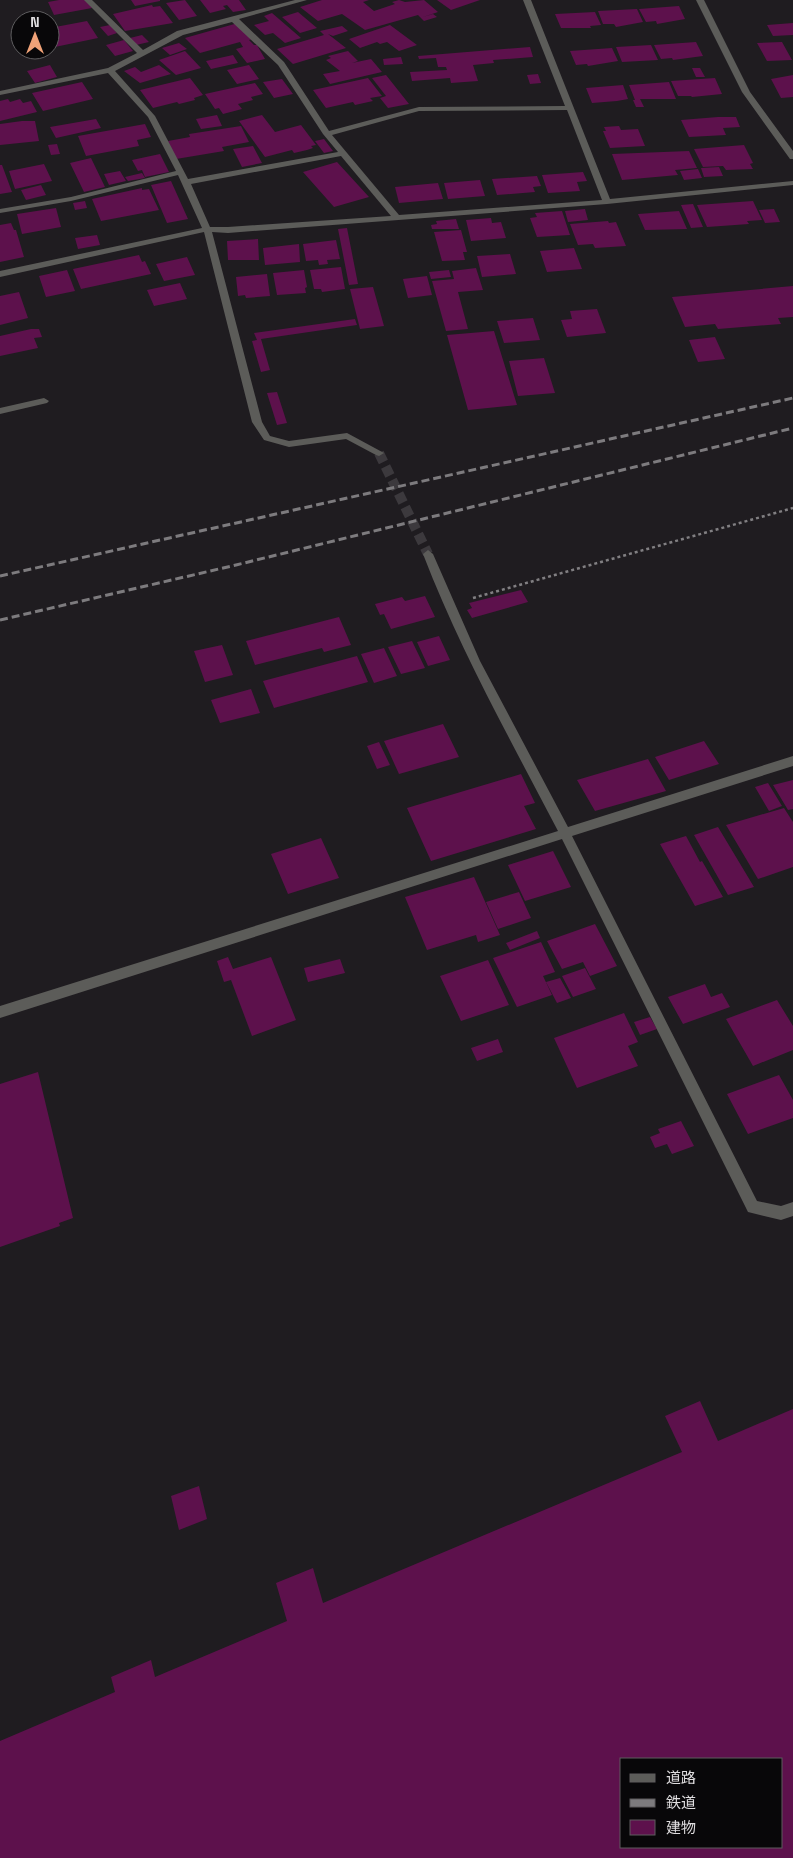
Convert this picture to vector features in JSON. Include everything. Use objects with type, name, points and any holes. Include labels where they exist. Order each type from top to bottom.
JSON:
[{"type":"street","points":[[88,0],[141,52]]},
{"type":"street","points":[[0,93],[110,70],[180,33],[235,20],[303,0]]},
{"type":"street","points":[[527,0],[607,202]]},
{"type":"street","points":[[700,0],[746,92],[793,157]]},
{"type":"street","points":[[235,20],[281,64],[327,134],[397,218]]},
{"type":"street","points":[[110,70],[151,116],[186,182],[207,229],[257,422],[267,438],[289,444],[347,436],[379,453]]},
{"type":"street","points":[[327,134],[419,109],[570,108]]},
{"type":"street","points":[[186,182],[344,153]]},
{"type":"street","points":[[0,212],[71,199],[180,172]]},
{"type":"street","points":[[0,274],[207,229],[228,230],[607,202],[793,182]]},
{"type":"street","points":[[0,411],[44,402]]},
{"type":"street","points":[[428,554],[446,605],[521,754],[565,834],[753,1207],[781,1213],[793,1209]]},
{"type":"street","points":[[0,1012],[793,761]]},
{"type":"path","points":[[446,605],[793,508]]},
{"type":"building","points":[[87,0],[92,8],[60,14],[60,10],[52,10],[48,2]]},
{"type":"building","points":[[131,0],[160,0],[160,1],[135,6]]},
{"type":"building","points":[[185,0],[197,16],[179,20],[166,3]]},
{"type":"building","points":[[200,0],[239,0],[246,10],[233,12],[227,5],[223,6],[226,9],[210,13]]},
{"type":"building","points":[[322,0],[369,0],[363,2],[374,11],[395,4],[392,2],[399,0],[405,2],[424,0],[438,12],[423,17],[433,14],[437,17],[424,21],[418,15],[365,30],[342,14],[318,21],[300,7]]},
{"type":"building","points":[[437,0],[480,0],[451,10]]},
{"type":"building","points":[[152,5],[153,7],[160,6],[173,23],[125,31],[113,14]]},
{"type":"building","points":[[679,6],[685,19],[657,24],[656,21],[646,22],[639,9]]},
{"type":"building","points":[[637,9],[643,22],[616,27],[614,24],[603,24],[598,11]]},
{"type":"building","points":[[298,12],[317,28],[300,33],[282,17]]},
{"type":"building","points":[[595,12],[601,25],[590,26],[591,28],[561,28],[555,14]]},
{"type":"building","points":[[272,13],[301,38],[285,43],[273,33],[265,35],[254,25],[269,21],[264,16]]},
{"type":"building","points":[[87,21],[98,38],[60,46],[60,26]]},
{"type":"building","points":[[238,23],[253,39],[249,40],[254,45],[257,45],[265,59],[247,63],[236,49],[243,47],[240,42],[200,53],[185,38]]},
{"type":"building","points":[[793,23],[793,35],[773,36],[767,25]]},
{"type":"building","points":[[110,25],[117,33],[108,36],[100,27]]},
{"type":"building","points":[[390,25],[417,45],[399,51],[387,42],[380,44],[377,42],[360,48],[349,39]]},
{"type":"building","points":[[342,26],[348,31],[333,36],[328,34],[346,48],[293,64],[277,49],[324,35],[320,31]]},
{"type":"building","points":[[142,35],[149,42],[136,45],[130,38]]},
{"type":"building","points":[[124,40],[133,51],[115,56],[106,45]]},
{"type":"building","points":[[696,42],[703,56],[673,60],[672,58],[661,59],[654,45]]},
{"type":"building","points":[[782,42],[792,60],[767,61],[757,43]]},
{"type":"building","points":[[179,43],[187,49],[170,55],[162,48]]},
{"type":"building","points":[[651,45],[658,60],[622,62],[616,47]]},
{"type":"building","points":[[530,47],[533,57],[493,60],[494,63],[473,65],[478,81],[451,83],[450,78],[412,81],[410,72],[447,70],[446,67],[438,67],[436,58],[419,59],[418,56]]},
{"type":"building","points":[[612,48],[618,61],[588,66],[587,64],[576,65],[570,51]]},
{"type":"building","points":[[185,51],[201,68],[176,75],[159,60]]},
{"type":"building","points":[[348,51],[358,61],[352,63],[371,59],[382,72],[330,84],[323,74],[340,71],[326,60],[331,58],[328,56]]},
{"type":"building","points":[[233,55],[238,63],[211,69],[206,61]]},
{"type":"building","points":[[401,57],[403,64],[384,65],[383,59]]},
{"type":"building","points":[[50,65],[57,77],[35,83],[27,71]]},
{"type":"building","points":[[159,65],[171,74],[140,83],[124,71],[135,67],[141,72]]},
{"type":"building","points":[[249,65],[259,79],[237,84],[227,70]]},
{"type":"building","points":[[692,68],[700,68],[705,77],[696,77]]},
{"type":"building","points":[[538,74],[541,83],[530,84],[527,75]]},
{"type":"building","points":[[386,75],[409,104],[388,108],[380,98],[386,96],[372,78]]},
{"type":"building","points":[[793,75],[793,97],[781,98],[771,79]]},
{"type":"building","points":[[190,78],[203,95],[194,98],[195,100],[179,104],[177,102],[153,108],[140,90]]},
{"type":"building","points":[[368,78],[382,96],[370,98],[373,101],[355,105],[353,102],[326,108],[313,90]]},
{"type":"building","points":[[715,78],[722,94],[692,97],[678,96],[671,81]]},
{"type":"building","points":[[282,79],[293,94],[274,98],[263,82]]},
{"type":"building","points":[[82,82],[93,99],[43,111],[32,93]]},
{"type":"building","points":[[669,82],[676,99],[640,99],[644,107],[636,107],[629,85]]},
{"type":"building","points":[[255,83],[263,94],[251,97],[253,100],[238,104],[242,109],[223,114],[219,108],[215,109],[205,94]]},
{"type":"building","points":[[623,85],[628,99],[617,101],[592,103],[586,88]]},
{"type":"building","points":[[8,99],[10,102],[20,99],[23,103],[31,101],[37,112],[0,121],[0,101]]},
{"type":"building","points":[[217,115],[222,126],[201,129],[196,119]]},
{"type":"building","points":[[262,115],[275,132],[301,125],[316,145],[311,146],[313,148],[307,150],[294,153],[292,150],[265,157],[239,121]]},
{"type":"building","points":[[736,117],[740,127],[723,128],[726,135],[689,137],[681,120]]},
{"type":"building","points":[[96,119],[101,128],[56,138],[50,127]]},
{"type":"building","points":[[35,121],[39,141],[0,145],[0,124]]},
{"type":"building","points":[[145,124],[151,137],[137,140],[139,146],[86,156],[78,136]]},
{"type":"building","points":[[241,126],[249,142],[222,147],[224,151],[176,159],[168,141],[190,137],[189,134]]},
{"type":"building","points":[[619,126],[621,130],[638,129],[645,146],[610,148],[603,131],[606,131],[604,127]]},
{"type":"building","points":[[324,139],[333,151],[324,153],[315,141]]},
{"type":"building","points":[[57,144],[60,154],[51,155],[48,145]]},
{"type":"building","points":[[744,145],[753,163],[750,164],[753,169],[726,170],[723,166],[703,167],[694,149]]},
{"type":"building","points":[[253,146],[262,163],[242,167],[233,149]]},
{"type":"building","points":[[689,151],[697,168],[675,170],[678,175],[622,180],[612,154]]},
{"type":"building","points":[[160,154],[169,172],[145,177],[142,170],[138,171],[132,160]]},
{"type":"building","points":[[91,158],[105,187],[84,192],[70,163]]},
{"type":"building","points":[[337,162],[369,197],[334,207],[303,172]]},
{"type":"building","points":[[44,164],[52,181],[15,189],[9,171]]},
{"type":"building","points":[[0,165],[2,165],[12,192],[0,194]]},
{"type":"building","points":[[719,167],[723,176],[704,177],[701,168]]},
{"type":"building","points":[[698,169],[702,178],[684,180],[680,171]]},
{"type":"building","points":[[120,171],[126,181],[109,185],[104,174]]},
{"type":"building","points":[[583,172],[587,181],[577,182],[580,191],[548,193],[542,175]]},
{"type":"building","points":[[142,173],[145,178],[128,181],[125,177]]},
{"type":"building","points":[[537,176],[541,186],[533,187],[535,192],[497,195],[492,179]]},
{"type":"building","points":[[480,180],[485,196],[448,199],[444,183]]},
{"type":"building","points":[[171,181],[188,219],[167,223],[151,185]]},
{"type":"building","points":[[438,183],[443,199],[399,203],[395,187]]},
{"type":"building","points":[[41,185],[46,195],[26,200],[21,190]]},
{"type":"building","points":[[142,188],[142,190],[149,189],[159,210],[101,221],[92,199]]},
{"type":"building","points":[[85,201],[87,208],[75,210],[73,203]]},
{"type":"building","points":[[753,201],[762,220],[747,221],[749,224],[707,227],[697,205]]},
{"type":"building","points":[[693,204],[703,227],[691,228],[681,205]]},
{"type":"building","points":[[56,208],[61,227],[22,234],[17,214]]},
{"type":"building","points":[[585,209],[588,220],[568,222],[565,211]]},
{"type":"building","points":[[774,209],[780,222],[765,223],[759,210]]},
{"type":"building","points":[[562,211],[570,235],[537,237],[530,218],[537,217],[535,213]]},
{"type":"building","points":[[679,211],[687,229],[645,230],[638,214]]},
{"type":"building","points":[[491,218],[492,223],[501,222],[506,238],[471,241],[466,220]]},
{"type":"building","points":[[456,219],[459,229],[432,229],[431,225],[437,224],[436,221]]},
{"type":"building","points":[[608,221],[609,223],[616,222],[626,246],[595,248],[593,244],[578,245],[570,224]]},
{"type":"building","points":[[11,223],[14,230],[16,230],[24,257],[0,262],[0,225]]},
{"type":"building","points":[[347,228],[358,284],[349,285],[338,229]]},
{"type":"building","points":[[461,230],[467,252],[463,252],[465,260],[442,261],[434,232]]},
{"type":"building","points":[[97,235],[100,245],[78,249],[75,238]]},
{"type":"building","points":[[258,239],[259,260],[228,260],[227,241]]},
{"type":"building","points":[[336,240],[340,259],[327,260],[328,264],[319,265],[318,260],[306,261],[303,244]]},
{"type":"building","points":[[299,244],[300,262],[265,265],[263,248]]},
{"type":"building","points":[[574,248],[582,269],[547,272],[540,251]]},
{"type":"building","points":[[510,254],[516,274],[482,277],[477,256]]},
{"type":"building","points":[[139,255],[142,262],[145,261],[151,274],[81,289],[73,269]]},
{"type":"building","points":[[187,257],[195,275],[164,281],[156,264]]},
{"type":"building","points":[[341,267],[345,289],[322,292],[321,289],[314,289],[310,270]]},
{"type":"building","points":[[476,268],[483,290],[458,292],[468,329],[446,331],[432,281],[454,279],[452,271]]},
{"type":"building","points":[[67,270],[75,291],[46,297],[39,276]]},
{"type":"building","points":[[304,270],[307,287],[305,288],[306,293],[277,295],[273,273]]},
{"type":"building","points":[[449,270],[451,277],[431,279],[429,272]]},
{"type":"building","points":[[267,274],[270,296],[246,298],[245,295],[238,296],[236,277]]},
{"type":"building","points":[[427,276],[432,295],[408,298],[403,279]]},
{"type":"building","points":[[180,283],[187,299],[154,306],[147,290]]},
{"type":"building","points":[[793,286],[793,317],[778,318],[781,324],[718,329],[715,324],[685,327],[672,297]]},
{"type":"building","points":[[373,287],[384,326],[360,329],[350,289]]},
{"type":"building","points":[[19,292],[28,318],[0,325],[0,296]]},
{"type":"building","points":[[597,309],[606,333],[567,337],[561,320],[572,319],[570,311]]},
{"type":"building","points":[[533,318],[540,340],[504,343],[497,321]]},
{"type":"building","points":[[355,319],[357,325],[261,339],[270,370],[261,372],[252,341],[257,340],[254,333]]},
{"type":"building","points":[[39,329],[42,337],[34,338],[38,348],[0,356],[0,336]]},
{"type":"building","points":[[494,331],[517,405],[468,410],[447,335]]},
{"type":"building","points":[[715,337],[725,359],[698,362],[689,340]]},
{"type":"building","points":[[544,358],[555,393],[518,396],[509,361]]},
{"type":"building","points":[[277,392],[287,423],[277,425],[267,393]]},
{"type":"building","points":[[521,590],[528,602],[472,618],[467,610],[472,608],[469,603]]},
{"type":"building","points":[[425,596],[435,617],[391,629],[384,614],[380,615],[375,604],[402,597],[405,601]]},
{"type":"building","points":[[339,617],[351,645],[324,652],[322,648],[255,665],[246,641]]},
{"type":"building","points":[[439,636],[450,660],[428,666],[417,642]]},
{"type":"building","points":[[412,641],[425,668],[401,674],[388,647]]},
{"type":"building","points":[[222,645],[233,675],[205,682],[194,651]]},
{"type":"building","points":[[384,648],[397,676],[374,683],[361,654]]},
{"type":"building","points":[[357,656],[368,682],[274,708],[263,681]]},
{"type":"building","points":[[251,689],[260,713],[220,723],[211,700]]},
{"type":"building","points":[[443,724],[459,757],[399,774],[384,741]]},
{"type":"building","points":[[704,741],[719,764],[669,780],[655,757]]},
{"type":"building","points":[[379,742],[390,765],[377,769],[367,746]]},
{"type":"building","points":[[648,759],[666,791],[595,811],[577,780]]},
{"type":"building","points":[[521,774],[535,803],[524,806],[536,829],[431,861],[407,808]]},
{"type":"building","points":[[793,780],[793,809],[788,810],[773,785]]},
{"type":"building","points":[[768,783],[782,806],[769,811],[755,787]]},
{"type":"building","points":[[784,808],[793,822],[793,867],[758,879],[726,825]]},
{"type":"building","points":[[718,827],[754,887],[728,895],[694,835]]},
{"type":"building","points":[[686,836],[700,862],[702,861],[723,897],[695,906],[660,844]]},
{"type":"building","points":[[321,838],[339,878],[288,894],[271,854]]},
{"type":"building","points":[[553,851],[571,887],[525,901],[508,865]]},
{"type":"building","points":[[474,877],[500,935],[478,942],[476,935],[427,950],[405,897]]},
{"type":"building","points":[[519,892],[531,918],[498,929],[486,902]]},
{"type":"building","points":[[595,924],[617,966],[590,976],[583,962],[562,969],[547,941]]},
{"type":"building","points":[[537,931],[540,938],[510,950],[506,943]]},
{"type":"building","points":[[541,942],[555,972],[543,976],[552,995],[517,1007],[493,958]]},
{"type":"building","points":[[228,957],[233,969],[271,957],[296,1020],[252,1036],[231,980],[224,982],[217,961]]},
{"type":"building","points":[[340,959],[345,973],[308,982],[304,968]]},
{"type":"building","points":[[488,960],[509,1005],[461,1021],[440,976]]},
{"type":"building","points":[[585,968],[596,989],[573,997],[562,976]]},
{"type":"building","points":[[560,978],[571,998],[557,1003],[546,982]]},
{"type":"building","points":[[705,984],[711,997],[722,993],[730,1007],[683,1024],[668,997]]},
{"type":"building","points":[[777,1000],[793,1026],[793,1050],[753,1066],[726,1019]]},
{"type":"building","points":[[624,1013],[638,1042],[628,1046],[638,1066],[577,1088],[554,1038]]},
{"type":"building","points":[[650,1017],[657,1029],[640,1035],[634,1022]]},
{"type":"building","points":[[498,1039],[503,1052],[477,1061],[471,1048]]},
{"type":"building","points":[[38,1072],[73,1218],[59,1223],[60,1226],[0,1247],[0,1084]]},
{"type":"building","points":[[779,1075],[793,1100],[793,1118],[748,1134],[727,1094]]},
{"type":"building","points":[[681,1121],[694,1146],[672,1154],[667,1144],[655,1148],[650,1137],[660,1133],[658,1129]]},
{"type":"building","points":[[700,1401],[718,1441],[793,1409],[793,1858],[0,1858],[0,1741],[115,1692],[111,1677],[151,1660],[155,1677],[287,1621],[276,1583],[313,1568],[323,1603],[682,1452],[665,1416]]},
{"type":"building","points":[[199,1486],[207,1519],[179,1530],[171,1496]]},
{"type":"tunnel","points":[[379,453],[428,554]]},
{"type":"railway","points":[[0,576],[793,398]]},
{"type":"railway","points":[[0,620],[236,565],[793,428]]}]
